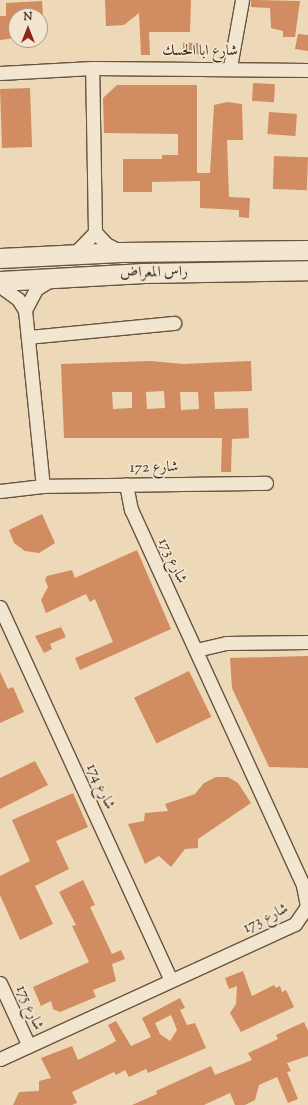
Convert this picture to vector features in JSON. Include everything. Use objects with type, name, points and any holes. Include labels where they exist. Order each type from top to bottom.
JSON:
[{"type":"street","points":[[230,67],[242,0]]},
{"type":"street","name":"شارع ابا الحسك","points":[[0,73],[92,68],[230,67],[308,70]]},
{"type":"street","points":[[92,68],[95,232],[106,244],[121,252]]},
{"type":"street","points":[[74,254],[95,232]]},
{"type":"street","name":"راس المعراض","points":[[0,258],[121,252],[308,250]]},
{"type":"street","name":"راس المعراض","points":[[0,281],[56,276],[308,270]]},
{"type":"street","points":[[226,272],[276,281],[308,280]]},
{"type":"street","points":[[25,310],[36,289],[56,276]]},
{"type":"street","points":[[0,286],[18,299],[25,310],[43,486]]},
{"type":"street","points":[[28,337],[174,323]]},
{"type":"street","name":"شارع 172","points":[[0,490],[43,486],[266,483]]},
{"type":"street","name":"شارع 173","points":[[0,1059],[295,924],[307,906],[303,885],[131,510],[126,484]]},
{"type":"street","name":"شارع 174","points":[[0,607],[171,980]]},
{"type":"street","points":[[196,650],[226,643],[308,642]]},
{"type":"street","name":"شارع 175","points":[[0,983],[29,1046]]},
{"type":"building","points":[[105,0],[191,0],[190,32],[149,32],[150,55],[141,55],[139,13],[124,25],[106,26]]},
{"type":"building","points":[[251,0],[300,1],[295,37],[283,37],[283,31],[271,28],[270,8],[251,7]]},
{"type":"building","points":[[42,1],[42,8],[8,8],[8,39],[0,40],[0,16],[6,16],[6,3]]},
{"type":"building","points":[[298,34],[308,35],[308,51],[295,49]]},
{"type":"building","points":[[183,43],[201,43],[201,54],[183,54]]},
{"type":"building","points":[[253,83],[275,84],[274,102],[252,101]]},
{"type":"building","points":[[117,85],[197,85],[197,173],[210,173],[214,105],[227,102],[242,104],[243,140],[227,140],[229,197],[250,198],[249,218],[239,217],[239,210],[200,208],[200,181],[152,182],[152,192],[123,192],[123,159],[162,159],[162,155],[178,155],[178,134],[104,133],[103,98]]},
{"type":"building","points":[[30,88],[32,147],[2,148],[0,89]]},
{"type":"building","points":[[269,112],[297,114],[295,136],[267,134]]},
{"type":"building","points":[[274,156],[308,157],[307,190],[273,189]]},
{"type":"building","points":[[151,361],[183,364],[251,361],[252,391],[214,392],[215,409],[248,408],[249,438],[232,439],[231,472],[221,472],[222,438],[64,438],[61,364]],"holes":[[[164,391],[165,408],[147,409],[146,392]],[[112,392],[132,392],[132,408],[113,409]],[[180,392],[198,392],[199,409],[181,410]]]},
{"type":"building","points":[[42,514],[55,543],[39,553],[25,551],[14,543],[9,530]]},
{"type":"building","points":[[137,550],[171,629],[80,670],[75,658],[113,642],[95,599],[90,602],[86,594],[46,613],[41,600],[48,587],[45,580],[47,576],[72,570],[75,578]]},
{"type":"building","points":[[61,627],[66,637],[50,644],[52,649],[44,653],[35,636]]},
{"type":"building","points":[[308,656],[308,768],[269,767],[232,688],[230,658]]},
{"type":"building","points":[[189,671],[211,717],[157,744],[134,698]]},
{"type":"building","points":[[0,672],[8,689],[13,687],[24,712],[0,723]]},
{"type":"building","points":[[35,761],[48,785],[0,809],[0,778]]},
{"type":"building","points":[[216,777],[228,777],[238,783],[251,803],[198,839],[198,848],[185,849],[171,867],[159,856],[145,864],[128,824],[144,821],[145,813],[168,811],[165,804],[195,794],[204,783]]},
{"type":"building","points":[[73,793],[88,827],[56,841],[69,869],[35,886],[53,924],[20,940],[0,895],[0,876],[30,861],[12,820]]},
{"type":"building","points":[[83,880],[95,905],[90,907],[112,954],[121,950],[125,959],[112,964],[116,981],[93,990],[96,997],[60,1012],[53,1009],[51,1001],[41,1006],[33,987],[89,962],[72,926],[76,925],[59,892]]},
{"type":"building","points":[[243,971],[252,996],[274,985],[276,988],[280,986],[282,992],[286,990],[294,1007],[241,1032],[230,1013],[236,1004],[237,986],[229,989],[225,978]]},
{"type":"building","points":[[180,998],[185,1008],[180,1010],[187,1025],[195,1023],[206,1048],[148,1073],[146,1069],[129,1077],[125,1070],[116,1075],[114,1072],[72,1092],[77,1103],[72,1105],[13,1105],[19,1092],[39,1091],[39,1081],[51,1078],[41,1058],[72,1046],[78,1060],[103,1048],[116,1041],[108,1025],[116,1021],[131,1046],[151,1037],[142,1018]],"holes":[[[171,1015],[177,1030],[170,1041],[160,1034],[155,1023]]]},
{"type":"building","points":[[304,1022],[308,1031],[308,1056],[287,1063],[291,1071],[287,1072],[298,1099],[288,1103],[277,1077],[259,1085],[255,1100],[245,1105],[235,1105],[230,1093],[204,1105],[132,1105],[157,1094],[156,1091],[211,1066],[215,1075],[252,1060],[248,1053],[278,1039],[276,1035]]}]
